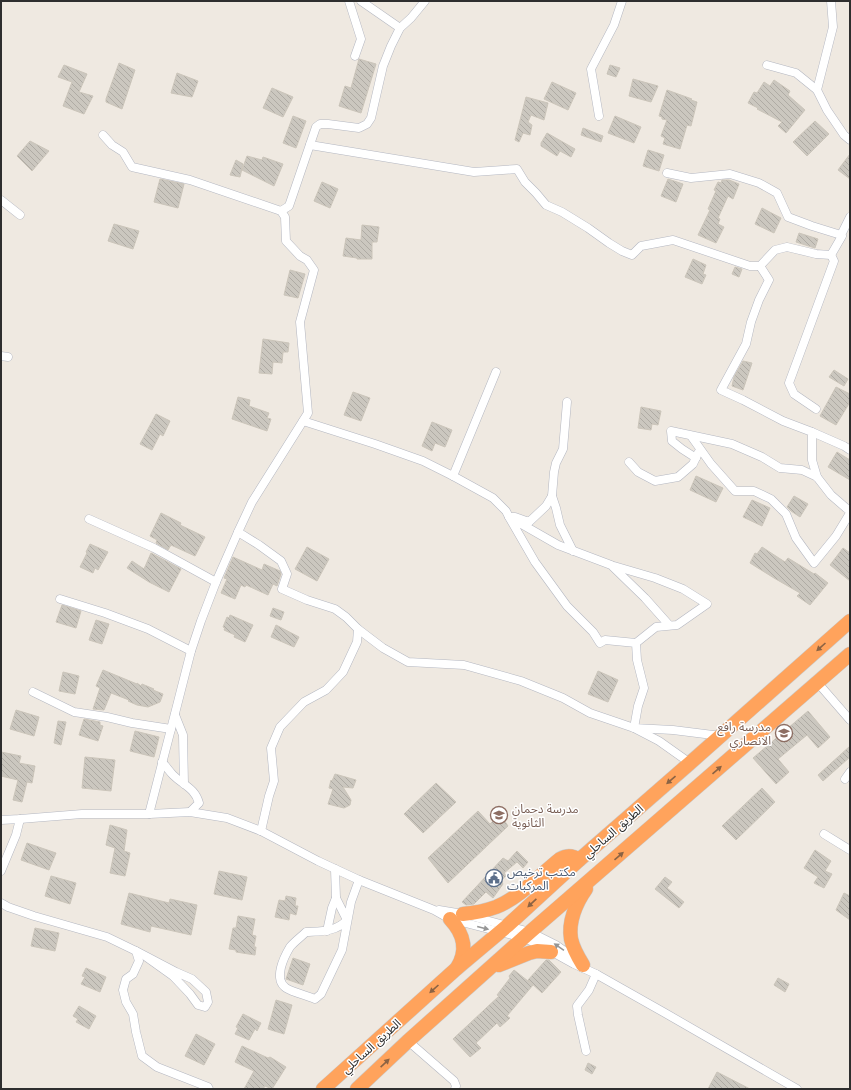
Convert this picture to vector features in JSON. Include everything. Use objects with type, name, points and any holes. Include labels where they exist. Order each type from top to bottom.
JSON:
[{"type":"highway","name":"الطريق الساحلي","points":[[323,1089],[456,969],[850,621]]},
{"type":"highway","name":"الطريق الساحلي","points":[[357,1089],[408,1041],[527,935],[850,654]]},
{"type":"highway","points":[[456,969],[460,963],[462,955],[463,939],[456,925],[456,917],[486,910],[507,901],[517,895],[564,856],[575,857],[579,860]]},
{"type":"highway","points":[[589,970],[574,948],[570,931],[574,911],[578,901],[583,892],[596,876]]},
{"type":"highway","points":[[491,968],[529,953],[537,951],[551,952]]},
{"type":"street","points":[[349,1],[362,39],[355,56]]},
{"type":"street","points":[[362,1],[400,28]]},
{"type":"street","points":[[281,211],[289,206],[316,127],[320,124],[328,124],[359,128],[367,124],[371,118],[383,66],[400,28],[411,18],[425,1]]},
{"type":"street","points":[[599,116],[591,69],[614,25],[622,1]]},
{"type":"street","points":[[817,90],[833,27],[831,1]]},
{"type":"street","points":[[767,65],[796,73],[817,90],[827,110],[844,135],[850,140]]},
{"type":"street","points":[[103,135],[112,145],[123,152],[132,167],[190,180],[281,211],[286,217],[286,241],[300,256],[307,260],[314,270],[300,322],[308,413],[252,502],[200,621],[149,814]]},
{"type":"street","points":[[310,145],[474,172],[517,169],[525,182],[546,205],[562,212],[622,251],[632,255],[641,246],[673,240],[750,266],[760,266],[775,250],[787,247],[816,254],[831,255]]},
{"type":"street","points":[[667,173],[692,178],[730,174],[759,183],[777,193],[788,217],[841,235]]},
{"type":"street","points":[[1,200],[20,215]]},
{"type":"street","points":[[831,255],[842,236],[841,235],[850,217]]},
{"type":"street","points":[[816,409],[794,394],[789,383],[834,261],[831,255]]},
{"type":"street","points":[[760,266],[769,280],[758,300],[746,344],[721,390],[783,421],[812,432],[850,450]]},
{"type":"street","points":[[453,476],[496,372]]},
{"type":"street","points":[[566,402],[562,449],[554,472],[552,496],[560,525],[573,551]]},
{"type":"street","points":[[303,421],[375,444],[423,462],[453,476],[493,498],[506,511],[509,517],[535,562],[567,606],[593,632],[600,643],[605,640],[636,643],[656,627],[677,624],[707,604],[683,589],[655,578],[611,565],[558,545],[509,517]]},
{"type":"street","points":[[696,458],[672,441],[671,431],[732,444],[780,468],[802,470],[817,477]]},
{"type":"street","points":[[691,436],[711,464],[735,491],[754,491],[771,499],[786,514],[796,538],[814,563],[836,536],[850,512],[831,495],[817,477],[812,460],[812,432]]},
{"type":"street","points":[[629,462],[638,472],[655,481],[678,477],[693,464],[700,449]]},
{"type":"street","points":[[509,517],[515,517],[529,522],[546,506],[552,496]]},
{"type":"street","points":[[89,519],[154,548],[216,582]]},
{"type":"street","points":[[238,532],[281,561],[287,574],[282,589],[307,600],[335,609],[383,648],[408,662],[464,665],[521,681],[563,698],[590,713],[634,728],[659,741],[690,763]]},
{"type":"street","points":[[611,565],[645,598],[669,625]]},
{"type":"street","points":[[60,599],[105,613],[148,629],[191,652]]},
{"type":"street","points":[[261,831],[274,781],[271,748],[280,727],[304,702],[326,690],[343,672],[357,642],[358,629]]},
{"type":"street","points":[[634,728],[638,706],[644,688],[637,660],[636,643]]},
{"type":"street","points":[[817,682],[850,720]]},
{"type":"street","points":[[33,692],[74,712],[171,730]]},
{"type":"street","points":[[175,715],[183,735],[184,784]]},
{"type":"street","points":[[634,728],[673,730],[721,736]]},
{"type":"street","points":[[162,762],[173,776],[190,789],[197,797],[199,803],[190,812]]},
{"type":"street","points":[[1,820],[20,820],[82,814],[149,814],[190,812],[227,818],[261,831],[311,858],[359,880],[434,910],[527,935],[556,945],[589,970],[797,1089]]},
{"type":"street","points":[[1,871],[16,835],[20,820]]},
{"type":"street","points":[[824,834],[850,850]]},
{"type":"street","points":[[327,931],[332,908],[336,898],[335,869]]},
{"type":"street","points":[[347,920],[342,926],[327,931],[306,932],[291,946],[282,962],[280,975],[285,987],[316,999],[321,994],[342,950],[351,902],[359,880]]},
{"type":"street","points":[[336,898],[347,920]]},
{"type":"street","points":[[1,903],[34,916],[106,937],[136,951],[176,972],[192,979],[206,992],[208,1002],[205,1007],[198,1005],[173,976],[145,956]]},
{"type":"street","points":[[434,910],[503,929]]},
{"type":"street","points":[[527,935],[551,952],[589,970]]},
{"type":"street","points":[[136,951],[139,960],[133,974],[126,979],[123,990],[126,1002],[133,1014],[142,1056],[157,1068],[210,1089]]},
{"type":"street","points":[[586,1051],[577,1006],[589,990],[589,970]]},
{"type":"street","points":[[408,1041],[454,1082],[456,1086],[455,1089]]},
{"type":"building","points":[[359,59],[376,64],[361,113],[339,106],[345,86],[351,88]]},
{"type":"building","points":[[119,63],[135,70],[122,109],[106,102]]},
{"type":"building","points":[[64,65],[87,74],[79,92],[93,96],[84,114],[63,106],[72,82],[58,77]]},
{"type":"building","points":[[610,65],[620,68],[616,77],[607,74]]},
{"type":"building","points":[[177,73],[198,81],[192,97],[171,93]]},
{"type":"building","points":[[633,79],[658,86],[651,102],[629,96]]},
{"type":"building","points":[[774,80],[790,91],[788,95],[805,110],[786,133],[778,126],[782,122],[748,103],[754,92],[757,93],[764,82],[770,86]]},
{"type":"building","points":[[552,82],[576,93],[568,110],[544,99]]},
{"type":"building","points":[[272,88],[293,97],[283,117],[263,108]]},
{"type":"building","points":[[667,90],[697,102],[691,126],[687,125],[680,149],[663,144],[665,138],[661,136],[667,120],[662,119],[662,117],[659,116]]},
{"type":"building","points":[[526,97],[548,103],[544,120],[531,115],[528,122],[532,125],[530,135],[523,133],[519,142],[515,140]]},
{"type":"building","points":[[293,116],[306,121],[296,148],[283,143]]},
{"type":"building","points":[[615,116],[641,127],[634,143],[608,133]]},
{"type":"building","points":[[815,121],[829,134],[807,156],[793,142]]},
{"type":"building","points":[[583,128],[603,136],[601,142],[581,135]]},
{"type":"building","points":[[547,133],[575,149],[571,157],[560,151],[557,156],[541,146],[541,143]]},
{"type":"building","points":[[30,141],[49,151],[32,171],[17,156]]},
{"type":"building","points":[[648,150],[664,155],[659,171],[643,166]]},
{"type":"building","points":[[850,154],[850,179],[838,170]]},
{"type":"building","points":[[247,156],[262,160],[263,157],[283,164],[274,186],[242,170]]},
{"type":"building","points":[[236,160],[243,164],[240,177],[230,175]]},
{"type":"building","points":[[160,179],[184,184],[178,208],[154,202]]},
{"type":"building","points":[[668,179],[683,184],[676,202],[661,196]]},
{"type":"building","points":[[722,180],[729,180],[739,184],[733,199],[728,196],[718,218],[720,219],[718,224],[724,227],[716,243],[698,235],[710,210],[708,209],[716,191],[714,190],[718,182],[721,183]]},
{"type":"building","points":[[322,182],[338,189],[330,208],[314,201]]},
{"type":"building","points":[[762,208],[781,218],[774,233],[755,224]]},
{"type":"building","points":[[114,224],[139,231],[133,249],[108,241]]},
{"type":"building","points":[[362,225],[379,227],[377,242],[372,242],[372,259],[357,259],[343,256],[346,238],[361,240]]},
{"type":"building","points":[[799,233],[818,239],[815,248],[796,242]]},
{"type":"building","points":[[693,259],[706,265],[703,274],[706,275],[702,284],[685,277]]},
{"type":"building","points":[[735,267],[742,269],[739,277],[732,274]]},
{"type":"building","points":[[290,270],[305,274],[298,298],[284,295]]},
{"type":"building","points":[[263,339],[289,343],[288,352],[283,352],[282,363],[273,362],[272,374],[259,373]]},
{"type":"building","points":[[743,361],[752,363],[743,390],[732,386],[734,377]]},
{"type":"building","points":[[834,370],[848,379],[844,386],[829,377]]},
{"type":"building","points":[[836,387],[850,394],[850,402],[836,425],[820,416]]},
{"type":"building","points":[[353,392],[370,398],[361,421],[344,415]]},
{"type":"building","points":[[238,397],[250,400],[249,406],[269,413],[267,418],[271,419],[267,431],[232,419]]},
{"type":"building","points":[[641,407],[661,411],[658,425],[652,424],[651,430],[638,428]]},
{"type":"building","points":[[156,414],[170,421],[163,436],[160,434],[152,450],[140,444]]},
{"type":"building","points":[[432,422],[452,430],[445,447],[435,443],[432,451],[422,446]]},
{"type":"building","points":[[837,452],[850,460],[850,480],[828,467]]},
{"type":"building","points":[[696,476],[723,488],[716,502],[690,490]]},
{"type":"building","points":[[794,496],[808,504],[800,517],[787,507]]},
{"type":"building","points":[[752,500],[770,508],[762,526],[743,517]]},
{"type":"building","points":[[161,513],[181,523],[180,525],[205,537],[195,556],[171,545],[168,550],[156,543],[157,540],[150,536]]},
{"type":"building","points":[[90,544],[108,552],[98,570],[95,568],[93,573],[80,567]]},
{"type":"building","points":[[307,547],[329,559],[317,581],[295,569]]},
{"type":"building","points":[[762,547],[785,562],[788,558],[814,574],[815,573],[828,583],[810,605],[797,596],[800,593],[750,563],[755,553],[757,554]]},
{"type":"building","points":[[843,548],[850,553],[850,581],[830,565]]},
{"type":"building","points":[[151,553],[181,569],[169,592],[149,582],[127,568],[132,561],[144,569]]},
{"type":"building","points":[[233,557],[262,570],[264,564],[280,571],[281,574],[277,586],[273,584],[268,595],[246,585],[245,587],[241,585],[235,599],[221,593],[227,579],[224,578]]},
{"type":"building","points":[[62,605],[81,611],[76,628],[56,622]]},
{"type":"building","points":[[273,608],[284,612],[281,620],[270,616]]},
{"type":"building","points":[[230,615],[253,625],[245,642],[224,630],[225,628],[223,627],[227,617],[229,618]]},
{"type":"building","points":[[96,620],[109,624],[102,644],[89,640]]},
{"type":"building","points":[[276,625],[299,637],[294,647],[271,637]]},
{"type":"building","points":[[103,670],[137,683],[141,686],[142,684],[163,694],[160,702],[148,707],[137,705],[111,693],[104,710],[93,709],[100,688],[96,686]]},
{"type":"building","points":[[598,671],[618,680],[608,702],[588,694]]},
{"type":"building","points":[[63,672],[79,676],[75,694],[59,691]]},
{"type":"building","points":[[16,710],[39,717],[34,736],[10,729]]},
{"type":"building","points":[[808,711],[830,737],[818,748],[807,735],[778,759],[789,772],[776,784],[753,758]]},
{"type":"building","points":[[84,719],[100,722],[100,725],[103,726],[98,741],[79,735]]},
{"type":"building","points":[[58,721],[66,722],[61,745],[54,743]]},
{"type":"building","points":[[135,731],[159,737],[154,757],[130,751]]},
{"type":"building","points":[[850,746],[850,757],[823,781],[818,775]]},
{"type":"building","points":[[1,752],[21,756],[19,763],[35,766],[32,783],[27,782],[22,802],[13,800],[18,780],[1,776]]},
{"type":"building","points":[[85,757],[115,760],[111,791],[82,788]]},
{"type":"building","points":[[335,774],[356,780],[353,788],[343,787],[351,800],[350,805],[344,808],[328,804],[333,789],[329,788],[331,780],[332,781]]},
{"type":"building","points":[[436,783],[456,802],[423,833],[404,814]]},
{"type":"building","points":[[762,788],[775,802],[736,840],[722,826]]},
{"type":"building","points":[[478,811],[490,824],[500,814],[508,826],[448,883],[428,858]]},
{"type":"building","points":[[110,825],[127,830],[124,851],[130,853],[125,876],[110,873],[115,848],[106,845]]},
{"type":"building","points":[[27,843],[56,853],[49,870],[21,860]]},
{"type":"building","points":[[815,850],[831,861],[825,871],[832,874],[824,888],[814,883],[818,877],[804,868]]},
{"type":"building","points":[[517,851],[528,862],[523,868],[517,862],[504,873],[506,876],[501,880],[503,884],[493,898],[486,892],[474,904],[466,905],[462,902],[503,858],[508,861]]},
{"type":"building","points":[[219,871],[247,877],[242,900],[214,894]]},
{"type":"building","points":[[51,876],[76,883],[70,904],[45,896]]},
{"type":"building","points":[[665,877],[672,882],[667,888],[684,902],[679,908],[655,889]]},
{"type":"building","points":[[129,893],[169,903],[170,899],[197,905],[191,935],[151,926],[150,932],[121,924]]},
{"type":"building","points":[[844,893],[850,896],[850,920],[836,910]]},
{"type":"building","points":[[286,896],[296,898],[295,906],[298,906],[296,915],[290,913],[289,920],[275,917],[279,900],[285,901]]},
{"type":"building","points":[[238,916],[255,919],[252,935],[256,936],[254,947],[256,947],[255,955],[236,952],[236,950],[229,949],[233,928],[236,928]]},
{"type":"building","points":[[35,928],[59,933],[55,951],[31,946]]},
{"type":"building","points":[[293,958],[310,964],[303,985],[286,979]]},
{"type":"building","points":[[546,960],[549,960],[561,972],[542,993],[528,980]]},
{"type":"building","points":[[86,968],[106,977],[100,992],[81,984],[85,977],[82,976]]},
{"type":"building","points":[[514,970],[533,985],[507,1016],[510,1018],[500,1027],[497,1023],[476,1043],[481,1048],[470,1057],[453,1039],[499,996],[497,995]]},
{"type":"building","points":[[778,978],[789,984],[785,992],[774,985]]},
{"type":"building","points":[[276,1000],[292,1005],[284,1034],[268,1029]]},
{"type":"building","points":[[79,1006],[96,1016],[89,1029],[76,1022],[78,1019],[73,1016]]},
{"type":"building","points":[[243,1014],[261,1023],[257,1031],[255,1029],[249,1040],[235,1034],[238,1028],[236,1027]]},
{"type":"building","points":[[196,1034],[215,1044],[204,1065],[185,1056]]},
{"type":"building","points":[[242,1046],[268,1058],[270,1057],[286,1067],[272,1089],[265,1086],[263,1089],[244,1089],[254,1071],[235,1062]]},
{"type":"building","points":[[588,1063],[596,1067],[592,1074],[585,1070]]},
{"type":"building","points":[[717,1072],[750,1089],[708,1089]]},
{"type":"place","name":"مدرسة رافع الانصاري","points":[[784,733]]},
{"type":"place","name":"مدرسة دحمان الثانوية","points":[[499,815]]},
{"type":"place","name":"مكتب ترخيص المركبات","points":[[494,878]]}]
